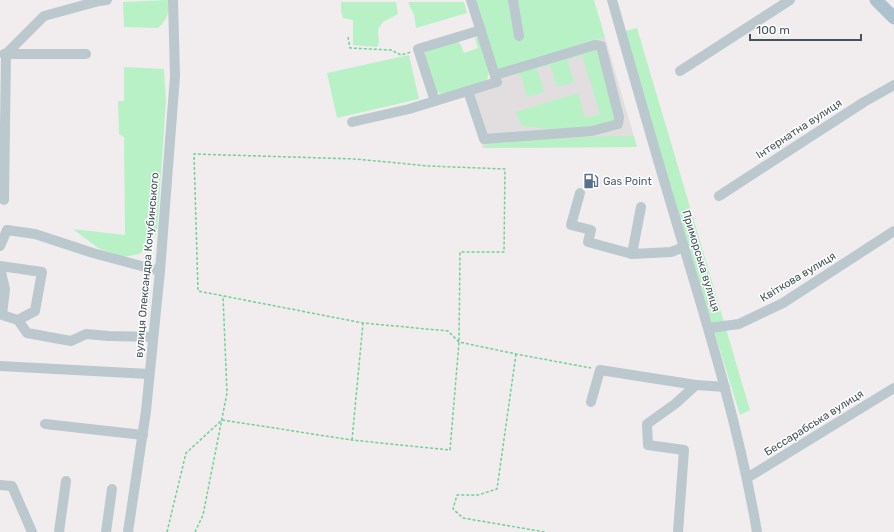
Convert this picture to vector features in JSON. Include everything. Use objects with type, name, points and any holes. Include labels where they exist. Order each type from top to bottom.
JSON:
[{"type":"main road","points":[[876,0],[894,18]]},
{"type":"street","points":[[4,200],[3,54],[44,16],[99,0],[107,0]]},
{"type":"street","name":"вулиця Олександра Кочубинського","points":[[128,532],[143,435],[160,271],[175,76],[173,0]]},
{"type":"street","points":[[352,122],[468,92],[498,82],[471,0]]},
{"type":"street","points":[[513,0],[519,36]]},
{"type":"street","name":"Приморська вулиця","points":[[612,0],[709,328],[747,478],[757,532]]},
{"type":"street","points":[[680,71],[790,0]]},
{"type":"street","points":[[435,101],[418,49],[481,30]]},
{"type":"street","points":[[468,92],[484,139],[592,131],[618,124],[620,118],[601,46],[595,44],[495,75]]},
{"type":"street","points":[[3,54],[86,54]]},
{"type":"street","name":"Інтернатна вулиця","points":[[719,196],[864,102],[894,85]]},
{"type":"street","points":[[580,193],[571,225],[591,230],[588,242],[632,254],[671,252],[684,247]]},
{"type":"street","points":[[632,254],[642,207]]},
{"type":"street","points":[[0,246],[7,230],[35,234],[93,253],[160,271]]},
{"type":"street","name":"Квіткова вулиця","points":[[709,328],[739,324],[783,303],[894,231]]},
{"type":"street","points":[[18,320],[35,311],[42,272],[0,267],[5,289],[2,315],[18,320],[27,333],[71,341],[86,334],[153,337]]},
{"type":"street","points":[[0,366],[149,374]]},
{"type":"street","points":[[591,402],[600,370],[696,385],[725,387]]},
{"type":"street","points":[[678,532],[684,450],[648,445],[647,424],[675,404],[696,385]]},
{"type":"street","name":"Бессарабська вулиця","points":[[747,478],[894,388]]},
{"type":"street","points":[[46,424],[143,435]]},
{"type":"street","points":[[59,532],[66,481]]},
{"type":"street","points":[[0,485],[12,486],[32,532]]},
{"type":"street","points":[[106,532],[112,489]]},
{"type":"path","points":[[348,37],[350,48],[391,50],[401,54],[418,49]]},
{"type":"path","points":[[222,420],[352,440],[450,450],[459,342],[460,252],[504,252],[505,168],[428,166],[356,159],[194,154],[198,291],[364,323],[448,331],[459,342],[600,370]]},
{"type":"path","points":[[195,532],[202,515],[227,393],[223,296]]},
{"type":"path","points":[[352,440],[364,323]]},
{"type":"path","points":[[516,354],[497,489],[478,495],[457,495],[453,510],[462,518],[545,532]]},
{"type":"path","points":[[167,532],[186,453],[222,420]]},
{"type":"shaded area","points":[[605,37],[637,147],[483,148],[465,95],[501,84],[497,70]]},
{"type":"green space","points":[[168,0],[169,8],[167,16],[158,28],[124,27],[123,2]]},
{"type":"green space","points":[[477,0],[594,0],[605,37],[497,70],[476,5]]},
{"type":"green space","points":[[341,2],[396,2],[398,14],[383,22],[378,29],[379,43],[377,47],[353,45],[353,20],[343,18]]},
{"type":"green space","points":[[408,2],[464,2],[467,13],[416,28],[414,15]]},
{"type":"green space","points":[[637,28],[750,410],[740,415],[622,32]]},
{"type":"green space","points":[[479,37],[489,70],[487,81],[443,94],[436,92],[424,56],[425,51],[456,41],[460,43],[464,53],[478,48],[475,38]]},
{"type":"green space","points":[[592,49],[597,50],[615,120],[590,127],[549,129],[522,126],[515,112],[578,93],[585,118],[600,114],[582,55],[567,60],[574,82],[557,87],[550,65],[537,68],[544,92],[527,97],[521,76],[518,76],[519,71]]},
{"type":"green space","points":[[409,55],[419,99],[337,118],[327,73]]},
{"type":"green space","points":[[124,67],[164,69],[166,101],[157,233],[140,254],[123,257],[98,248],[73,229],[125,235],[124,137],[119,134],[118,101],[124,101]]},
{"type":"green space","points":[[634,136],[637,147],[483,148],[491,142]]},
{"type":"place","name":"Gas Point","points":[[591,181]]}]
